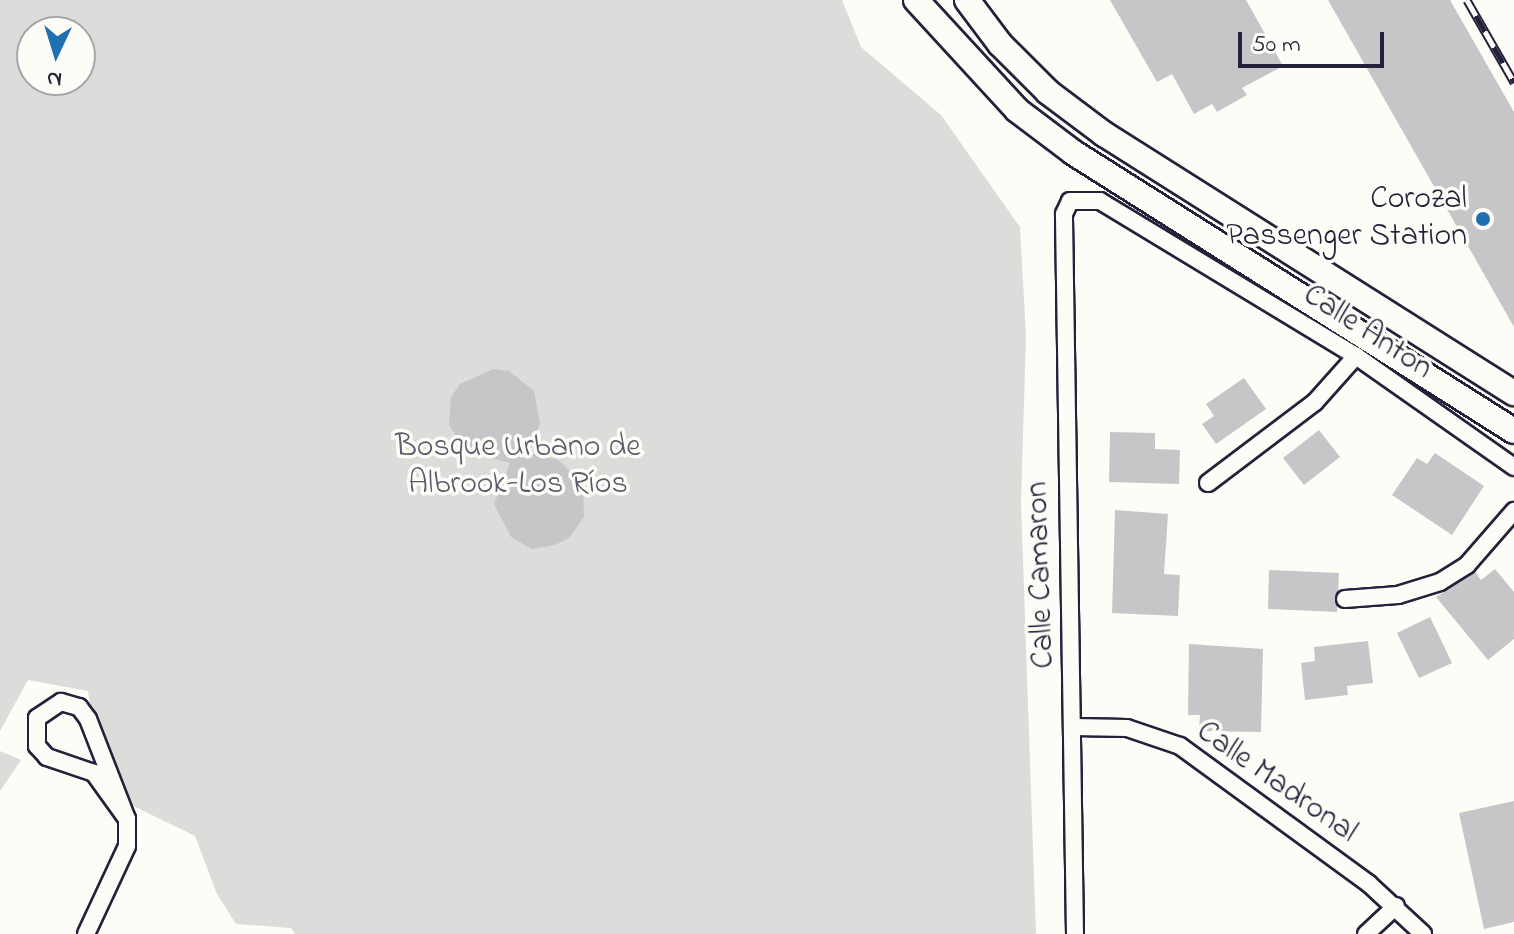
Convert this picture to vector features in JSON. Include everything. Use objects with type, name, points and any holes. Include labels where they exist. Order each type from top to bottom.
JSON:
[{"type":"main road","points":[[916,0],[1017,110],[1074,153],[1514,431]]},
{"type":"main road","points":[[967,0],[1000,44],[1048,92],[1104,134],[1514,393]]},
{"type":"street","name":"Calle Anton","points":[[1064,214],[1070,201],[1100,201],[1356,356],[1514,467]]},
{"type":"street","name":"Calle Camaron","points":[[1064,214],[1075,934]]},
{"type":"street","points":[[1208,483],[1315,402],[1356,356]]},
{"type":"street","points":[[1345,599],[1398,595],[1440,582],[1467,565],[1514,511]]},
{"type":"street","points":[[86,934],[127,846],[127,819],[84,711],[61,702],[43,710],[34,727],[41,752],[94,773],[127,819]]},
{"type":"street","name":"Calle Madronal","points":[[1074,727],[1127,728],[1180,746],[1396,906],[1423,934]]},
{"type":"street","points":[[1366,934],[1396,906]]},
{"type":"green space","name":"Bosque Urbano de Albrook-Los Ríos","points":[[0,0],[842,0],[861,47],[941,115],[1020,227],[1026,335],[1021,503],[1036,934],[295,934],[291,928],[236,924],[217,894],[195,836],[117,798],[95,740],[88,691],[28,680],[0,731]]},
{"type":"green space","points":[[0,751],[21,760],[0,791]]},
{"type":"building","name":"Corozal Passenger Station","points":[[1110,0],[1246,0],[1283,66],[1242,88],[1247,95],[1217,112],[1212,104],[1194,114],[1172,74],[1157,82]]},
{"type":"building","name":"Corozal Passenger Station","points":[[1328,0],[1450,0],[1514,112],[1514,327]]},
{"type":"building","points":[[493,369],[509,371],[534,391],[540,424],[529,453],[559,460],[583,486],[584,517],[569,538],[555,545],[532,549],[511,537],[494,504],[510,463],[466,452],[449,425],[451,397],[460,384]]},
{"type":"building","points":[[1244,378],[1266,409],[1216,444],[1202,424],[1214,416],[1206,404]]},
{"type":"building","points":[[1319,430],[1340,457],[1304,485],[1283,458]]},
{"type":"building","points":[[1110,432],[1155,433],[1155,449],[1180,450],[1179,484],[1109,482]]},
{"type":"building","points":[[1435,453],[1484,486],[1452,535],[1392,495],[1417,458],[1427,464]]},
{"type":"building","points":[[1115,510],[1168,514],[1164,574],[1180,575],[1178,616],[1112,613]]},
{"type":"building","points":[[1495,569],[1514,592],[1514,639],[1488,660],[1436,597],[1475,572],[1481,580]]},
{"type":"building","points":[[1269,570],[1339,573],[1337,612],[1268,609]]},
{"type":"building","points":[[1430,617],[1452,663],[1419,678],[1397,633]]},
{"type":"building","points":[[1368,641],[1373,683],[1347,686],[1348,695],[1305,700],[1301,663],[1315,661],[1314,647]]},
{"type":"building","points":[[1189,644],[1263,649],[1261,732],[1199,731],[1200,715],[1188,715]]},
{"type":"building","points":[[1514,801],[1514,922],[1484,929],[1459,813]]},
{"type":"railway","points":[[1467,0],[1514,82]]},
{"type":"place","name":"Corozal Passenger Station","points":[[1483,219]]}]
